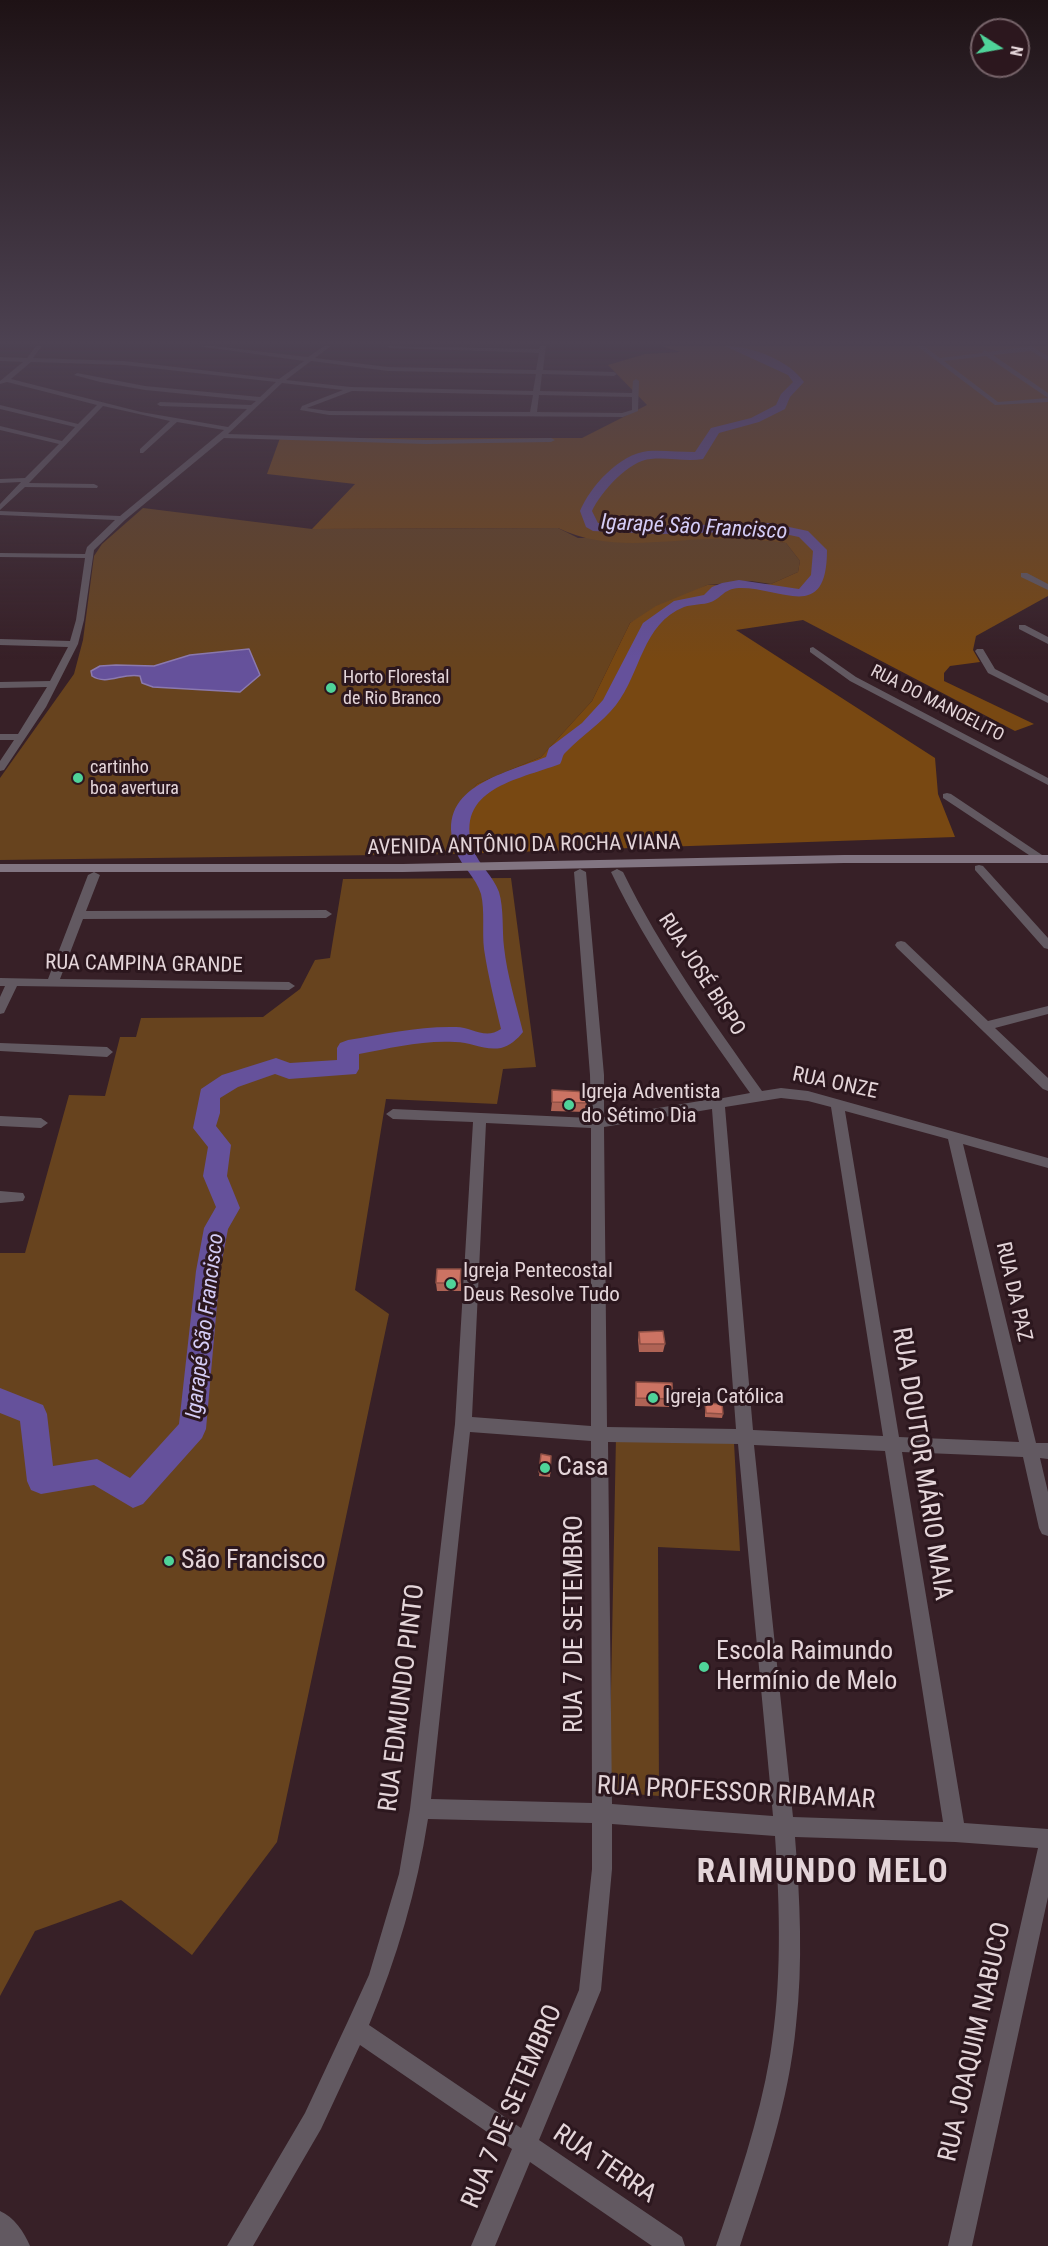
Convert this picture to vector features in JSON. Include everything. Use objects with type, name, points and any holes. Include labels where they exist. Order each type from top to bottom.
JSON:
[{"type":"main road","name":"AVENIDA ANTÔNIO DA ROCHA VIANA","points":[[0,877],[488,870],[844,859],[1046,862]]},
{"type":"main road","name":"AVENIDA ANTÔNIO DA ROCHA VIANA","points":[[488,870],[617,872],[979,868],[1046,862]]},
{"type":"main road","name":"AVENIDA ANTÔNIO DA ROCHA VIANA","points":[[0,868],[402,871]]},
{"type":"street","points":[[0,508],[55,451]]},
{"type":"street","points":[[0,768],[54,684],[74,644],[80,620],[88,556],[93,544],[204,451]]},
{"type":"street","points":[[0,481],[94,486]]},
{"type":"street","points":[[0,513],[122,518]]},
{"type":"street","points":[[0,555],[88,556]]},
{"type":"street","points":[[1024,575],[1048,587]]},
{"type":"street","points":[[1022,627],[1048,641]]},
{"type":"street","points":[[0,642],[74,644]]},
{"type":"street","name":"RUA DO MANOELITO","points":[[813,650],[853,679],[1047,781]]},
{"type":"street","points":[[980,651],[991,671],[1048,700]]},
{"type":"street","points":[[0,685],[54,684]]},
{"type":"street","points":[[0,737],[20,737]]},
{"type":"street","points":[[947,796],[1046,862]]},
{"type":"street","points":[[979,868],[1048,945]]},
{"type":"street","name":"RUA 7 DE SETEMBRO","points":[[483,2246],[590,1990],[602,1869],[597,1075],[580,872]]},
{"type":"street","name":"RUA JOSÉ BISPO","points":[[617,872],[636,911],[690,998],[758,1095]]},
{"type":"street","points":[[52,983],[94,875]]},
{"type":"street","points":[[79,915],[326,914]]},
{"type":"street","points":[[901,945],[1048,1086]]},
{"type":"street","name":"RUA CAMPINA GRANDE","points":[[0,982],[288,986]]},
{"type":"street","points":[[0,1010],[13,982]]},
{"type":"street","points":[[984,1026],[1048,1010]]},
{"type":"street","points":[[0,1047],[108,1052]]},
{"type":"street","name":"RUA ONZE","points":[[393,1114],[598,1123],[718,1101],[781,1093],[808,1096],[1048,1163]]},
{"type":"street","points":[[718,1101],[744,1437],[784,1827],[788,1994],[780,2064],[758,2158],[728,2246]]},
{"type":"street","name":"RUA DOUTOR MÁRIO MAIA","points":[[837,1104],[955,1832]]},
{"type":"street","name":"RUA EDMUNDO PINTO","points":[[239,2246],[313,2121],[356,2029],[379,1976],[408,1874],[420,1809],[463,1424],[480,1118]]},
{"type":"street","points":[[0,1121],[41,1123]]},
{"type":"street","name":"RUA DA PAZ","points":[[954,1135],[1048,1528]]},
{"type":"street","points":[[0,1197],[18,1197]]},
{"type":"street","points":[[463,1424],[601,1434],[744,1437],[1029,1452],[1048,1451]]},
{"type":"street","name":"RUA PROFESSOR RIBAMAR","points":[[420,1809],[600,1813],[784,1827],[955,1832],[1048,1839]]},
{"type":"street","name":"RUA JOAQUIM NABUCO","points":[[960,2246],[1048,1850]]},
{"type":"street","name":"RUA TERRA","points":[[356,2029],[673,2246]]},
{"type":"street","points":[[0,2224],[17,2246]]},
{"type":"shaded area","points":[[275,451],[1048,451],[1048,596],[976,636],[973,650],[980,662],[950,666],[944,673],[944,681],[1034,724],[1015,731],[803,620],[736,630],[935,758],[938,794],[955,837],[455,854],[457,809],[477,784],[541,757],[592,701],[630,623],[656,606],[707,585],[771,584],[798,572],[800,561],[786,543],[749,540],[615,542],[596,540],[558,528],[312,529],[355,484],[267,474]]},
{"type":"shaded area","name":"Horto Florestal de Rio Branco","points":[[143,508],[312,529],[558,528],[578,538],[753,538],[786,543],[800,561],[798,572],[771,584],[751,581],[707,585],[630,623],[592,701],[541,757],[477,784],[457,809],[455,854],[0,860],[0,778],[74,674],[83,640],[94,556],[102,544]]},
{"type":"shaded area","points":[[249,649],[260,675],[240,692],[153,687],[142,683],[140,676],[134,675],[103,680],[92,676],[91,671],[100,666],[154,666],[190,655]]},
{"type":"shaded area","name":"São Francisco","points":[[511,878],[536,1067],[503,1069],[497,1104],[386,1099],[355,1290],[389,1314],[277,1842],[192,1955],[121,1900],[35,1931],[0,1996],[0,1253],[25,1253],[69,1095],[105,1096],[120,1037],[136,1037],[141,1018],[263,1017],[300,989],[315,960],[330,958],[343,879]]},
{"type":"shaded area","points":[[616,1436],[734,1443],[740,1551],[658,1547],[659,1796],[609,1792]]},
{"type":"building","points":[[552,1090],[588,1092],[587,1103],[552,1102]]},
{"type":"building","points":[[437,1269],[461,1269],[460,1283],[436,1283]]},
{"type":"building","points":[[663,1331],[665,1344],[640,1344],[639,1332]]},
{"type":"building","points":[[636,1382],[672,1383],[673,1399],[636,1398]]},
{"type":"building","points":[[705,1403],[722,1404],[723,1414],[706,1413]]},
{"type":"building","name":"Casa","points":[[541,1454],[551,1456],[550,1473],[539,1472]]},
{"type":"waterway","name":"Igarapé São Francisco","points":[[0,1400],[33,1414],[41,1481],[97,1472],[133,1495],[192,1429],[208,1271],[216,1228],[228,1208],[215,1176],[220,1145],[204,1128],[209,1113],[209,1095],[230,1081],[276,1066],[289,1071],[326,1067],[348,1069],[348,1048],[403,1038],[458,1034],[480,1041],[499,1041],[512,1032],[494,949],[490,894],[482,876],[465,852],[459,827],[463,809],[483,787],[554,760],[555,752],[588,726],[610,702],[648,626],[679,604],[709,598],[717,590],[739,584],[802,594],[812,585],[818,575],[820,550],[803,534],[770,527],[660,530],[593,527],[586,511],[594,493],[631,461],[647,455],[699,456],[701,451]]},
{"type":"place","name":"Horto Florestal de Rio Branco","points":[[331,688]]},
{"type":"place","name":"cartinho boa avertura","points":[[78,778]]},
{"type":"place","name":"Igreja Adventista do Sétimo Dia","points":[[569,1105]]},
{"type":"place","name":"Igreja Pentecostal Deus Resolve Tudo","points":[[451,1284]]},
{"type":"place","name":"Igreja Católica","points":[[653,1398]]},
{"type":"place","name":"Casa","points":[[545,1468]]},
{"type":"place","name":"São Francisco","points":[[169,1561]]},
{"type":"place","name":"Escola Raimundo Hermínio de Melo","points":[[704,1667]]},
{"type":"district","name":"RAIMUNDO MELO","points":[[823,1874]]}]
